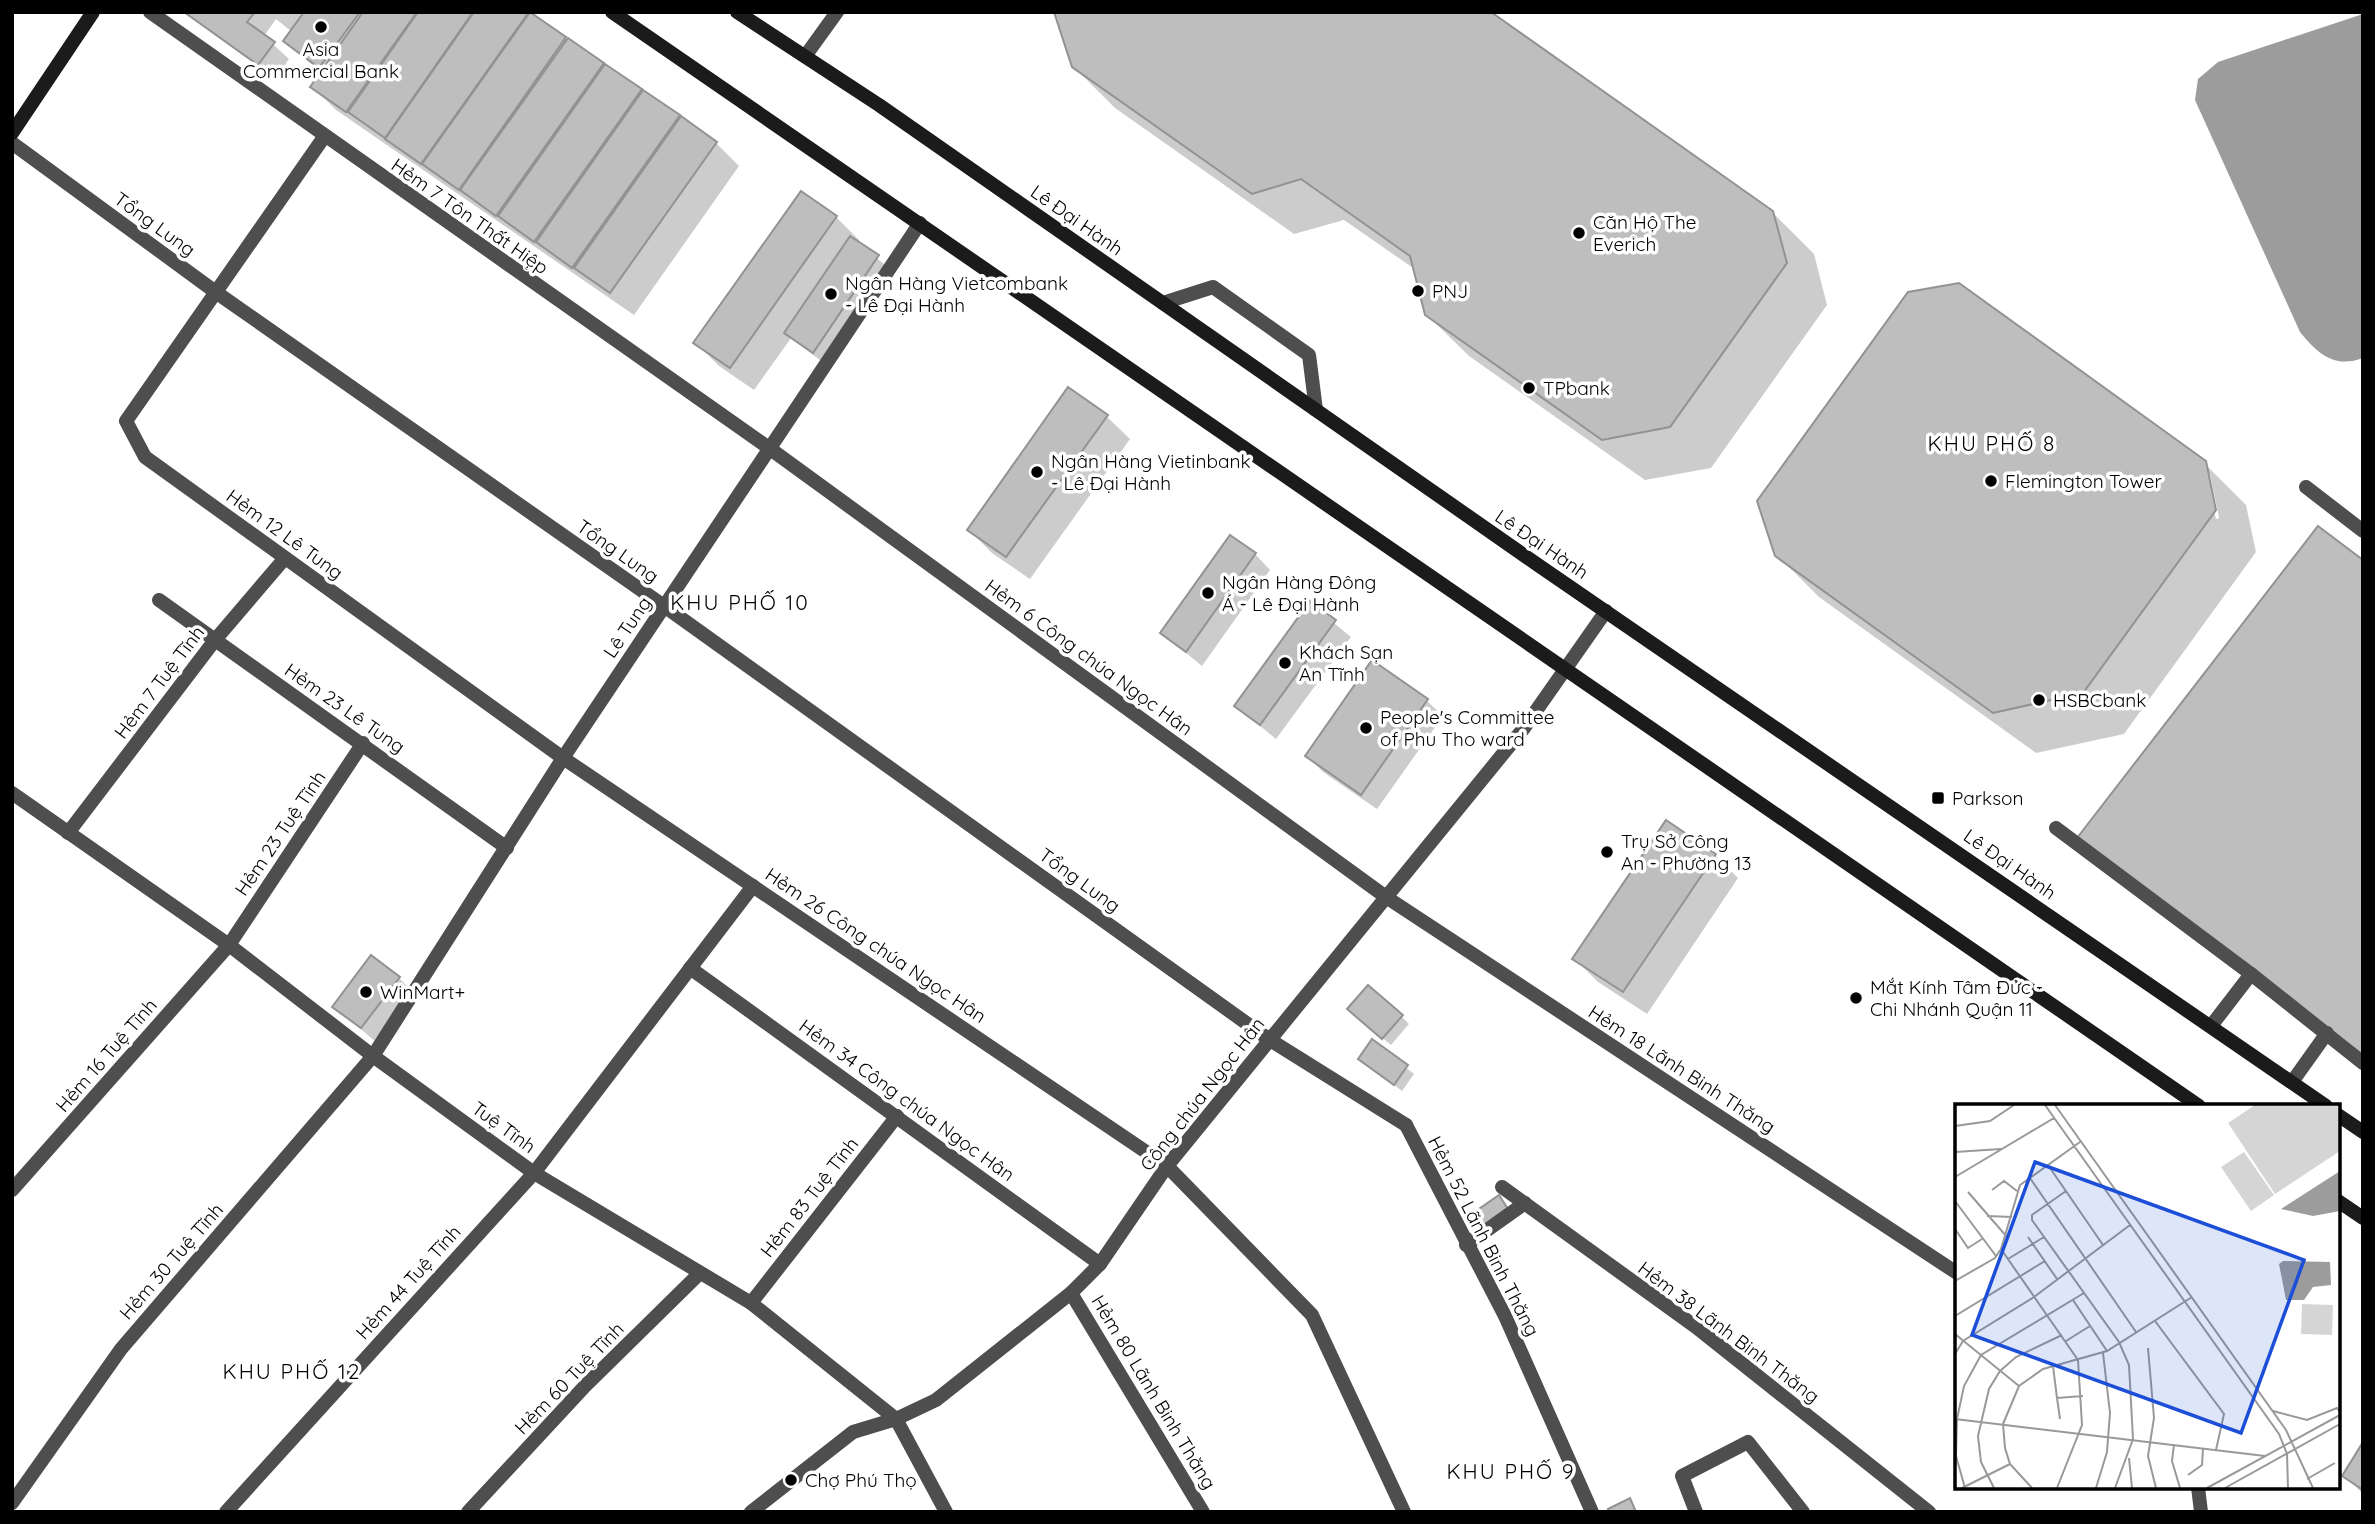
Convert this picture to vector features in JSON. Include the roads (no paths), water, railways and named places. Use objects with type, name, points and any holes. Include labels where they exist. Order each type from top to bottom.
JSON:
[{"type":"main road","points":[[12,133],[93,12]]},
{"type":"main road","points":[[612,12],[2196,1104]]},
{"type":"main road","name":"Lê Đại Hành","points":[[737,12],[806,55],[1606,611],[2323,1104]]},
{"type":"main road","points":[[2340,1116],[2362,1130]]},
{"type":"main road","points":[[2340,1202],[2363,1218]]},
{"type":"street","name":"Hẻm 7 Tôn Thất Hiệp","points":[[150,12],[769,448]]},
{"type":"street","points":[[806,55],[837,12]]},
{"type":"street","points":[[217,293],[324,137]]},
{"type":"street","name":"Tổng Lung","points":[[12,143],[217,293],[664,606],[1270,1040]]},
{"type":"street","name":"Lê Tung","points":[[373,1056],[563,758],[920,223]]},
{"type":"street","points":[[1163,303],[1213,286],[1310,355],[1316,410]]},
{"type":"street","name":"Hẻm 12 Lê Tung","points":[[217,293],[127,421],[145,457],[563,758]]},
{"type":"street","name":"Hẻm 6 Công chúa Ngọc Hân","points":[[769,448],[1386,897]]},
{"type":"street","points":[[2306,487],[2363,531]]},
{"type":"street","name":"Hẻm 7 Tuệ Tĩnh","points":[[68,833],[215,640],[285,558]]},
{"type":"street","name":"Hẻm 23 Lê Tung","points":[[159,600],[507,848]]},
{"type":"street","name":"Công chúa Ngọc Hân","points":[[751,1512],[853,1432],[896,1419],[936,1400],[1071,1293],[1100,1264],[1167,1167],[1524,729],[1606,611]]},
{"type":"street","name":"Hẻm 23 Tuệ Tĩnh","points":[[229,945],[363,743]]},
{"type":"street","name":"Hẻm 26 Công chúa Ngọc Hân","points":[[563,758],[1167,1167],[1312,1315],[1404,1512]]},
{"type":"street","name":"Tuệ Tĩnh","points":[[12,793],[229,945],[373,1056],[534,1173],[751,1303],[896,1419],[946,1512]]},
{"type":"street","points":[[2056,828],[2251,974],[2363,1063]]},
{"type":"street","name":"Hẻm 44 Tuệ Tĩnh","points":[[226,1512],[534,1173],[753,886]]},
{"type":"street","name":"Hẻm 18 Lãnh Binh Thăng","points":[[1386,897],[1955,1272]]},
{"type":"street","name":"Hẻm 16 Tuệ Tĩnh","points":[[12,1190],[229,945]]},
{"type":"street","name":"Hẻm 34 Công chúa Ngọc Hân","points":[[690,968],[1100,1264]]},
{"type":"street","points":[[2211,1026],[2251,974]]},
{"type":"street","points":[[2292,1082],[2327,1033]]},
{"type":"street","name":"Hẻm 52 Lãnh Binh Thăng","points":[[1270,1040],[1406,1125],[1505,1316],[1592,1512]]},
{"type":"street","name":"Hẻm 30 Tuệ Tĩnh","points":[[12,1503],[121,1349],[373,1056]]},
{"type":"street","name":"Hẻm 83 Tuệ Tĩnh","points":[[751,1303],[897,1116]]},
{"type":"street","name":"Hẻm 38 Lãnh Binh Thăng","points":[[1502,1187],[1696,1328],[1929,1512]]},
{"type":"street","points":[[1466,1245],[1525,1203]]},
{"type":"street","name":"Hẻm 60 Tuệ Tĩnh","points":[[468,1512],[585,1386],[699,1273]]},
{"type":"street","name":"Hẻm 80 Lãnh Binh Thăng","points":[[1071,1293],[1203,1512]]},
{"type":"street","points":[[1696,1512],[1682,1476],[1748,1442],[1803,1512]]},
{"type":"street","points":[[2198,1489],[2201,1512]]},
{"type":"place","name":"Asia Commercial Bank","points":[[321,27]]},
{"type":"place","name":"Căn Hộ The Everich","points":[[1579,233]]},
{"type":"place","name":"PNJ","points":[[1418,291]]},
{"type":"place","name":"Ngân Hàng Vietcombank - Lê Đại Hành","points":[[831,294]]},
{"type":"place","name":"TPbank","points":[[1529,388]]},
{"type":"place","name":"Ngân Hàng Vietinbank - Lê Đại Hành","points":[[1037,472]]},
{"type":"place","name":"Flemington Tower","points":[[1991,481]]},
{"type":"place","name":"Ngân Hàng Đông Á - Lê Đại Hành","points":[[1208,593]]},
{"type":"place","name":"Khách Sạn An Tĩnh","points":[[1285,663]]},
{"type":"place","name":"HSBCbank","points":[[2039,700]]},
{"type":"place","name":"People's Committee of Phu Tho ward","points":[[1366,728]]},
{"type":"place","name":"Parkson","points":[[1938,798]]},
{"type":"place","name":"Trụ Sở Công An - Phường 13","points":[[1607,852]]},
{"type":"place","name":"WinMart+","points":[[366,992]]},
{"type":"place","name":"Mắt Kính Tâm Đức - Chi Nhánh Quận 11","points":[[1856,998]]},
{"type":"place","name":"Chợ Phú Thọ","points":[[791,1480]]},
{"type":"district","name":"KHU PHỐ 8","points":[[1992,444]]},
{"type":"district","name":"KHU PHỐ 10","points":[[740,603]]},
{"type":"district","name":"KHU PHỐ 12","points":[[292,1372]]},
{"type":"district","name":"KHU PHỐ 9","points":[[1511,1472]]}]
